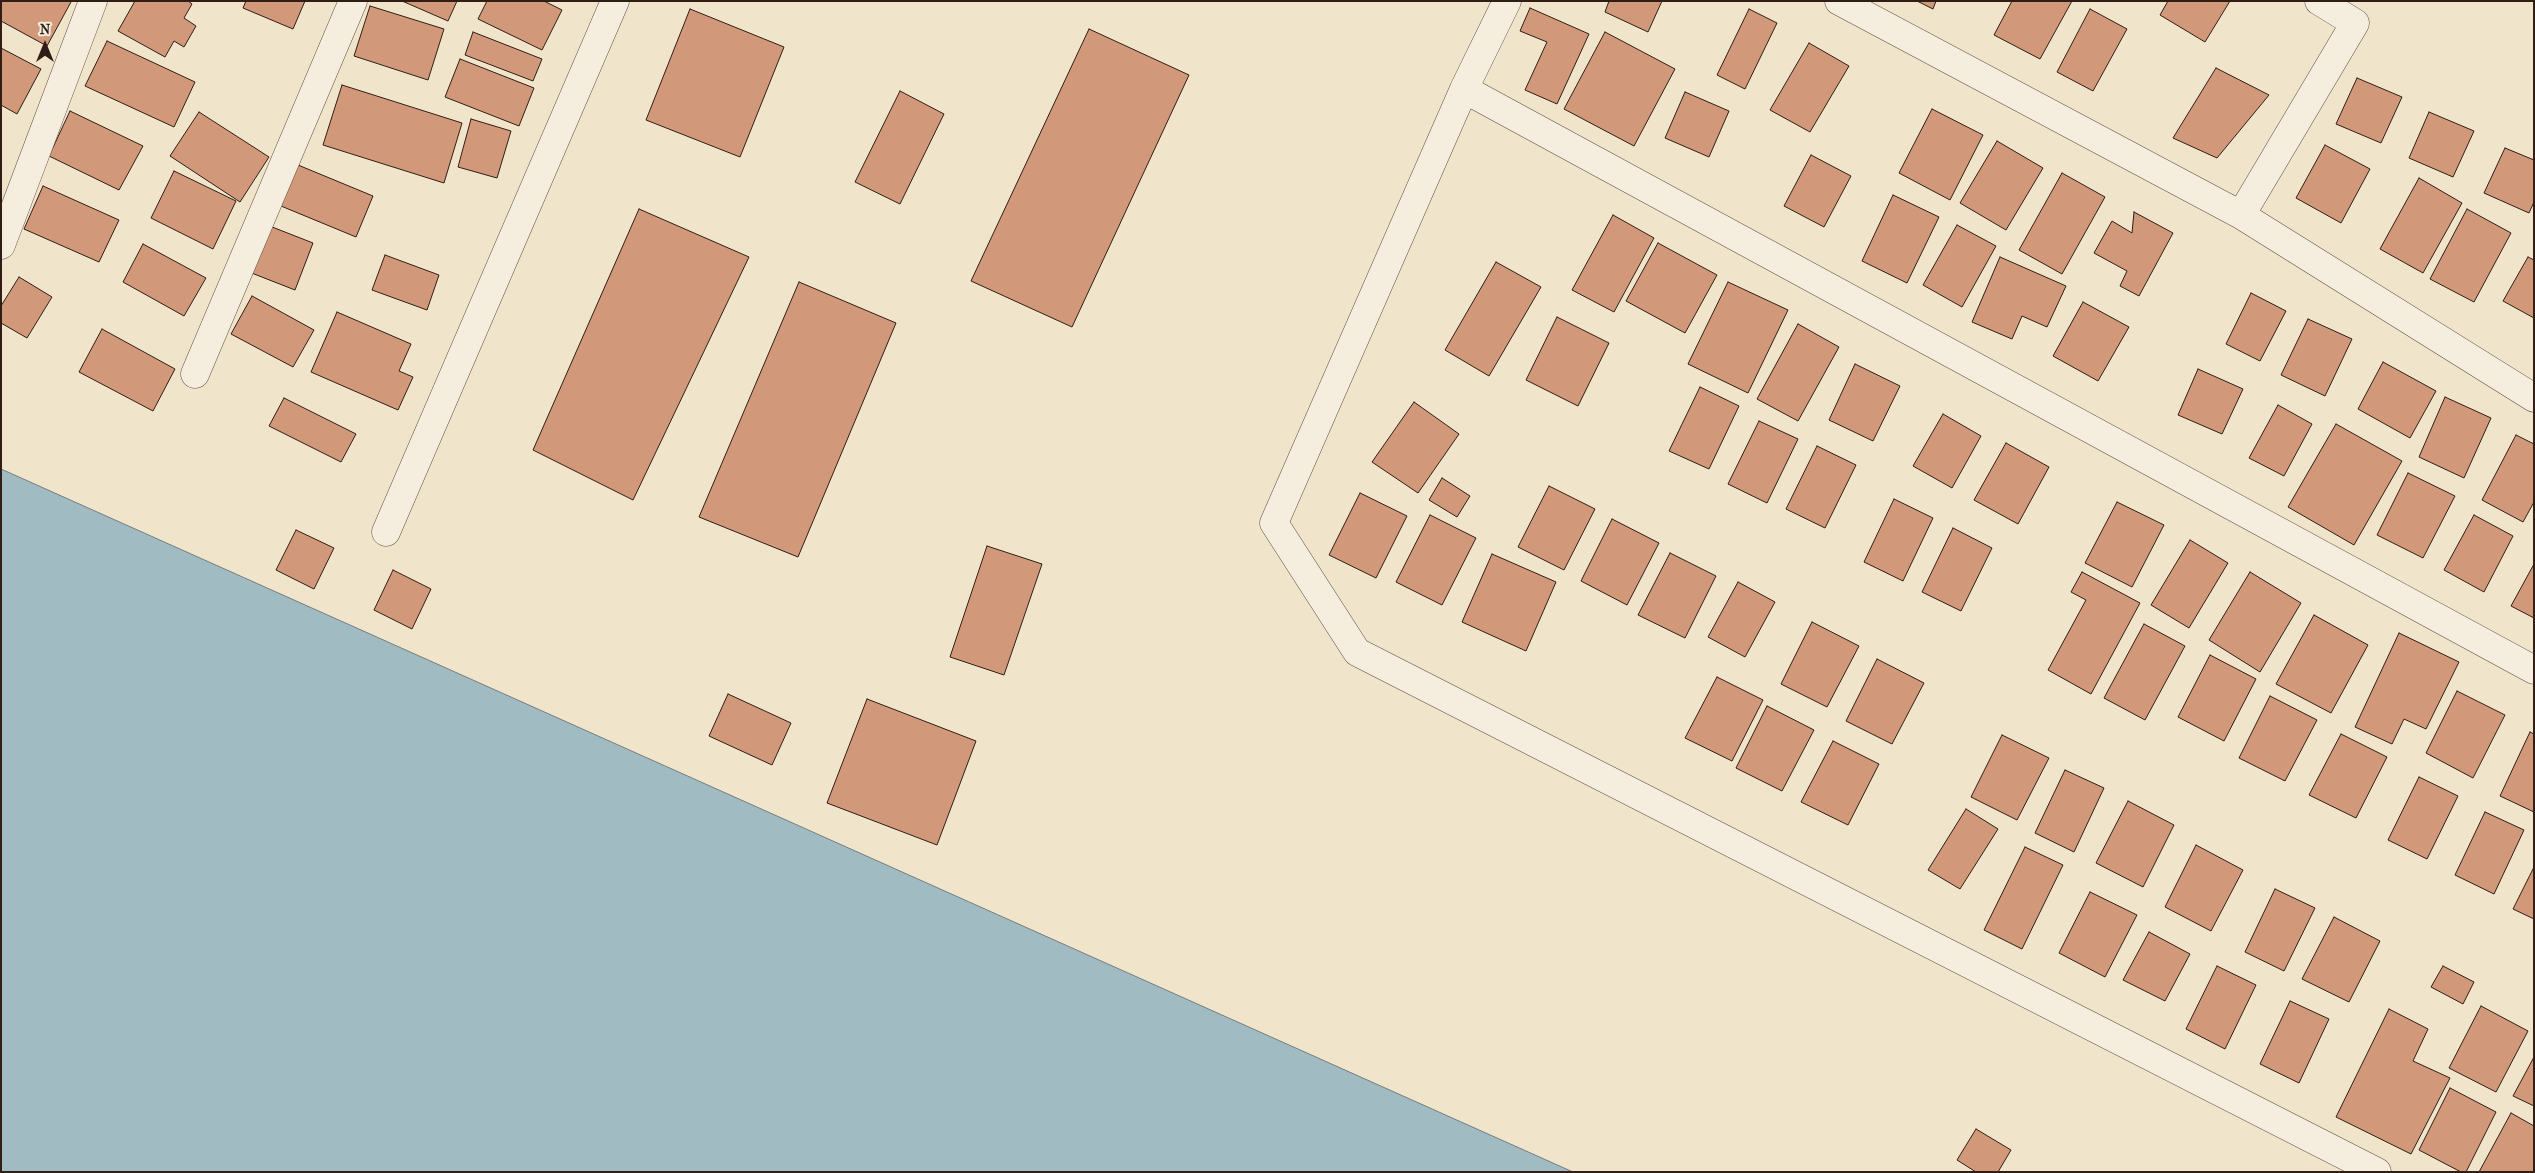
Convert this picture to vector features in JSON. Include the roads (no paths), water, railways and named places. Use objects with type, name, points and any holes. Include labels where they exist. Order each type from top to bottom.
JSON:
[{"type":"street","points":[[1,245],[93,1]]},
{"type":"street","points":[[195,374],[353,1]]},
{"type":"street","points":[[386,532],[615,1]]},
{"type":"street","points":[[1507,1],[1464,89],[1274,523],[1357,652],[2377,1172]]},
{"type":"street","points":[[1839,1],[2241,215],[2534,398]]},
{"type":"street","points":[[2241,215],[2355,23],[2319,1]]},
{"type":"street","points":[[1464,89],[2534,670]]},
{"type":"water","points":[[1,469],[1573,1172],[1,1172]]}]
